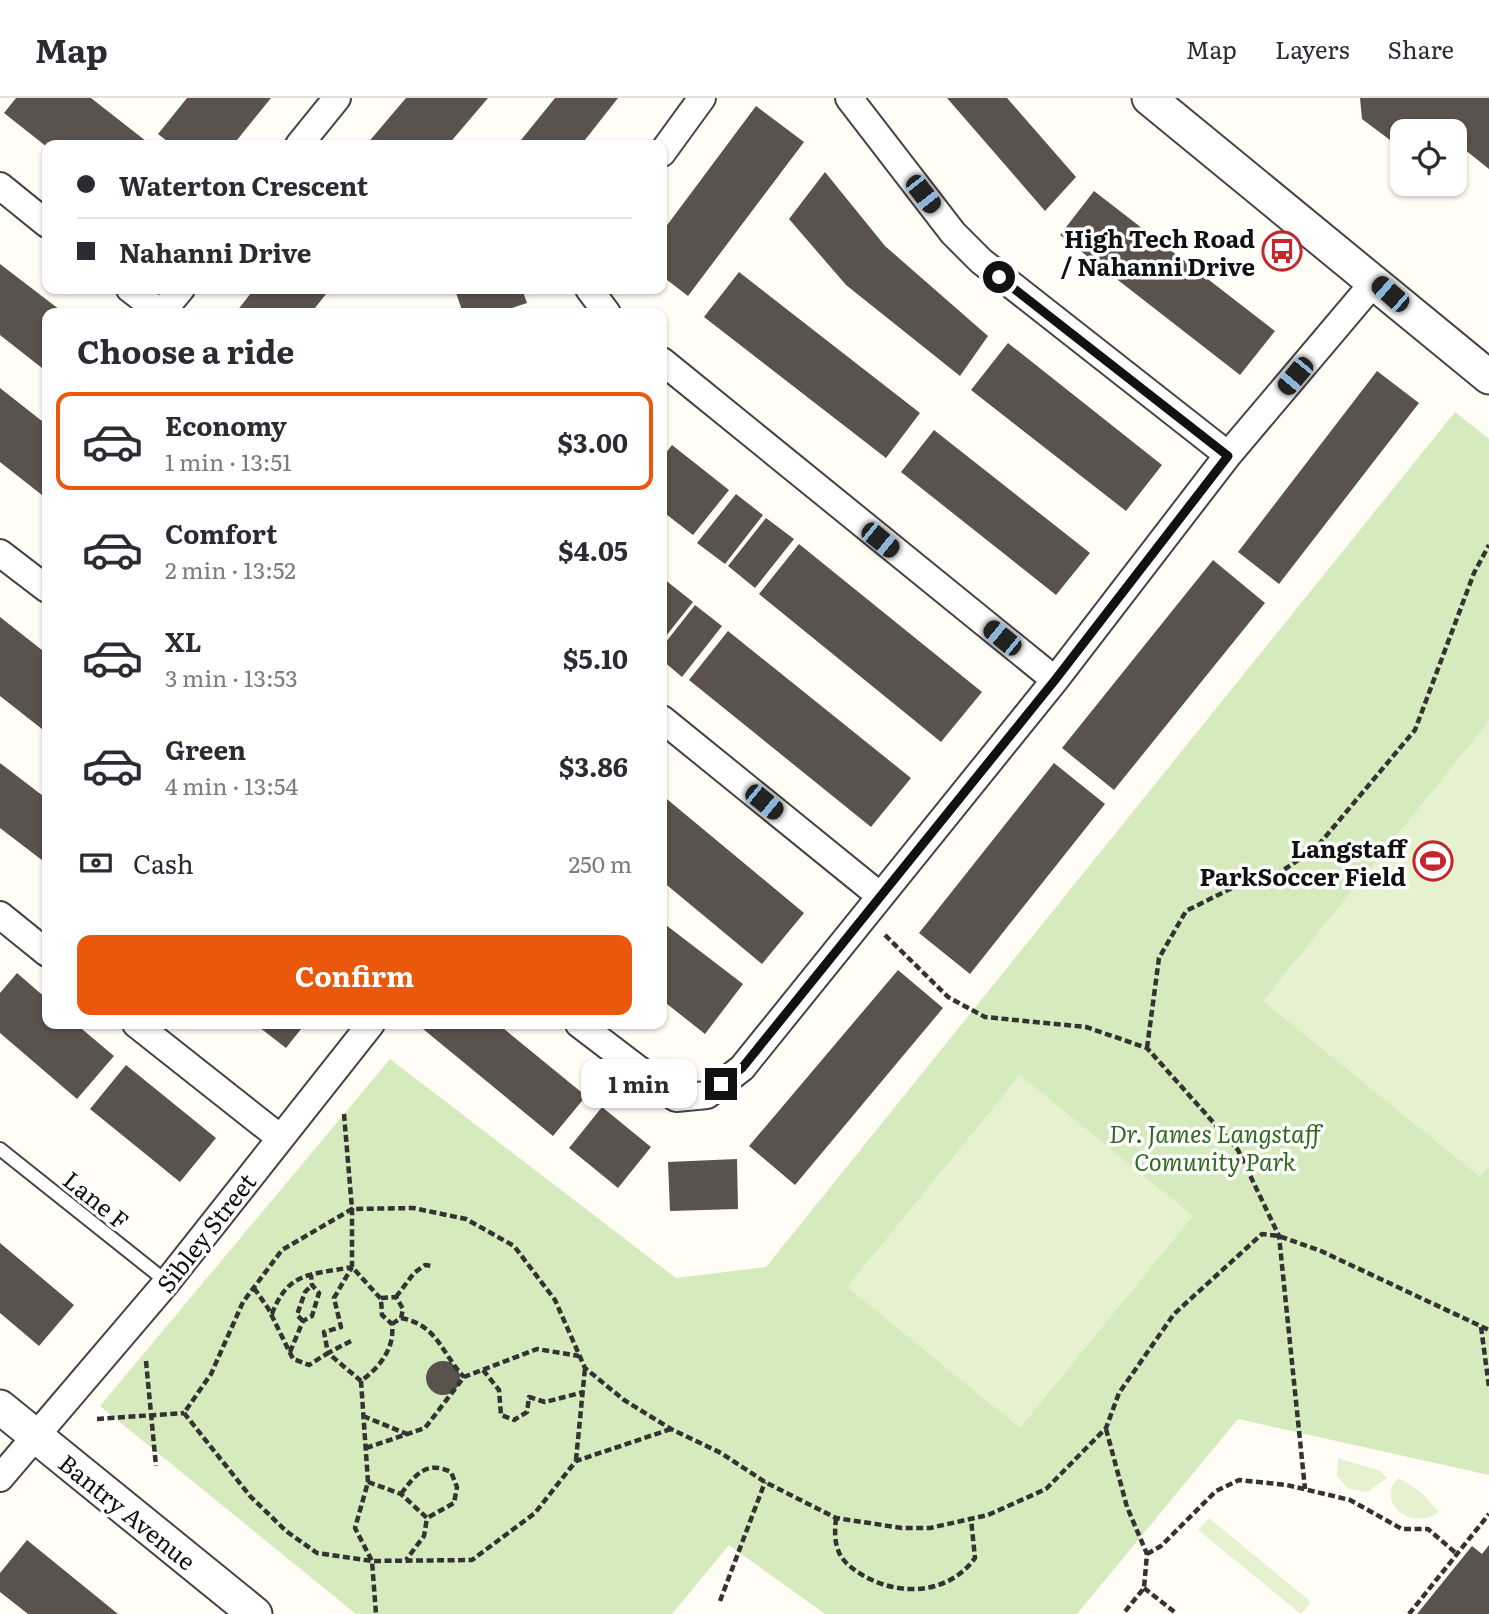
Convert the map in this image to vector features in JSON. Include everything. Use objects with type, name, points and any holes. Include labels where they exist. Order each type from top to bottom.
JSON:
[{"type":"street","points":[[303,140],[337,98]]},
{"type":"street","points":[[667,146],[702,98]]},
{"type":"street","points":[[849,98],[953,233],[981,261],[1228,456]]},
{"type":"street","points":[[1164,102],[1489,377]]},
{"type":"street","points":[[0,186],[42,219]]},
{"type":"street","points":[[586,1029],[676,1098],[707,1096],[742,1068],[878,895],[1055,680],[1228,456],[1375,281]]},
{"type":"street","points":[[136,294],[155,308]]},
{"type":"street","points":[[165,308],[177,294]]},
{"type":"street","points":[[667,364],[1055,680]]},
{"type":"street","points":[[0,553],[42,585]]},
{"type":"street","points":[[667,723],[878,895]]},
{"type":"street","points":[[0,915],[42,949]]},
{"type":"street","points":[[142,1029],[279,1137]]},
{"type":"street","name":"Sibley Street","points":[[0,1478],[167,1282],[367,1029]]},
{"type":"street","name":"Bantry Avenue","points":[[0,1407],[255,1614]]},
{"type":"lane","name":"Lane F","points":[[0,1149],[167,1282]]},
{"type":"path","points":[[1147,1048],[1159,958],[1186,911],[1230,889],[1282,871],[1316,848],[1415,730],[1474,573],[1489,545]]},
{"type":"path","points":[[881,930],[948,997],[985,1017],[1086,1027],[1147,1048],[1238,1150],[1279,1236],[1305,1489]]},
{"type":"path","points":[[344,1114],[352,1209],[352,1266],[334,1298],[341,1327],[324,1332],[328,1353],[361,1381],[368,1482],[355,1528],[372,1561],[376,1614]]},
{"type":"path","points":[[413,1208],[466,1219],[514,1246],[555,1300],[584,1368],[576,1461],[535,1513],[472,1560],[372,1561],[317,1553],[286,1531],[250,1496],[184,1413],[211,1374],[243,1302],[282,1250],[352,1209],[413,1208]]},
{"type":"path","points":[[584,1368],[624,1400],[671,1429],[721,1453],[765,1482],[836,1518],[902,1528],[930,1528],[988,1515],[1046,1489],[1106,1428],[1119,1393],[1174,1314],[1262,1234],[1279,1236],[1321,1251],[1489,1330]]},
{"type":"path","points":[[381,1298],[396,1297],[414,1273],[425,1265],[432,1266]]},
{"type":"path","points":[[271,1315],[278,1297],[289,1283],[352,1266]]},
{"type":"path","points":[[352,1266],[381,1298],[382,1315],[392,1324],[394,1337],[376,1371],[361,1381]]},
{"type":"path","points":[[290,1353],[303,1321],[312,1316],[319,1293],[312,1285],[311,1275]]},
{"type":"path","points":[[303,1321],[297,1315],[305,1293],[312,1285]]},
{"type":"path","points":[[254,1288],[293,1359],[309,1365],[351,1341]]},
{"type":"path","points":[[392,1324],[401,1318],[403,1309],[396,1297]]},
{"type":"path","points":[[401,1318],[420,1322],[441,1343],[448,1360],[464,1377]]},
{"type":"path","points":[[1481,1326],[1489,1387]]},
{"type":"path","points":[[366,1448],[425,1428],[464,1377],[537,1349],[579,1356]]},
{"type":"path","points":[[146,1361],[156,1466]]},
{"type":"path","points":[[483,1370],[499,1390],[501,1415],[514,1420],[527,1412],[528,1397],[545,1402],[584,1392]]},
{"type":"path","points":[[97,1419],[184,1413]]},
{"type":"path","points":[[363,1416],[407,1434]]},
{"type":"path","points":[[1106,1428],[1127,1507],[1147,1554],[1144,1588],[1122,1614]]},
{"type":"path","points":[[576,1461],[671,1429]]},
{"type":"path","points":[[401,1494],[419,1470],[439,1466],[451,1472],[457,1487],[454,1503],[427,1518]]},
{"type":"path","points":[[1147,1554],[1161,1546],[1216,1491],[1239,1480],[1305,1489],[1350,1500],[1402,1530],[1428,1529],[1457,1554]]},
{"type":"path","points":[[368,1482],[401,1494],[427,1518]]},
{"type":"path","points":[[720,1601],[765,1482]]},
{"type":"path","points":[[1409,1614],[1489,1514]]},
{"type":"path","points":[[406,1561],[424,1536],[427,1518]]},
{"type":"path","points":[[836,1518],[835,1534],[842,1559],[873,1581],[909,1591],[934,1587],[967,1568],[975,1558],[971,1519]]},
{"type":"path","points":[[1144,1588],[1177,1614]]},
{"type":"green space","name":"Dr. James Langstaff Comunity Park","points":[[1455,412],[1489,439],[1489,1475],[1238,1419],[1077,1614],[825,1614],[729,1545],[672,1614],[356,1614],[100,1406],[390,1059],[676,1278],[766,1267]]},
{"type":"green space","name":"Langstaff ParkSoccer Field","points":[[1489,721],[1489,1166],[1480,1177],[1263,1001]]},
{"type":"green space","points":[[1020,1075],[1193,1216],[1020,1428],[847,1287]]},
{"type":"green space","points":[[1338,1458],[1380,1471],[1387,1478],[1367,1492],[1349,1489],[1337,1476]]},
{"type":"green space","points":[[1399,1478],[1421,1492],[1439,1512],[1416,1518],[1398,1511],[1391,1495]]},
{"type":"green space","points":[[1209,1518],[1311,1602],[1301,1614],[1198,1530]]},
{"type":"building","points":[[16,98],[91,98],[145,140],[42,140],[42,143],[4,113]]},
{"type":"building","points":[[187,98],[271,98],[237,140],[166,140],[158,134]]},
{"type":"building","points":[[406,98],[488,98],[452,140],[370,140]]},
{"type":"building","points":[[555,98],[618,98],[585,140],[521,140]]},
{"type":"building","points":[[947,98],[1007,98],[1076,177],[1045,211]]},
{"type":"building","points":[[1360,98],[1489,98],[1489,169],[1467,151],[1467,119],[1390,119],[1390,140],[1362,119]]},
{"type":"building","points":[[756,106],[804,142],[688,296],[667,280],[667,225]]},
{"type":"building","points":[[825,172],[885,246],[988,336],[960,376],[846,285],[789,219]]},
{"type":"building","points":[[1094,191],[1275,331],[1240,375],[1060,235]]},
{"type":"building","points":[[0,264],[57,308],[42,308],[42,368],[0,335]]},
{"type":"building","points":[[739,272],[920,413],[886,458],[704,317]]},
{"type":"building","points":[[250,294],[326,294],[315,308],[239,308]]},
{"type":"building","points":[[456,294],[524,294],[527,303],[512,308],[461,308]]},
{"type":"building","points":[[1008,343],[1162,465],[1126,511],[971,390]]},
{"type":"building","points":[[1377,371],[1419,403],[1279,584],[1238,552]]},
{"type":"building","points":[[0,388],[42,421],[42,495],[0,462]]},
{"type":"building","points":[[934,430],[1090,553],[1056,595],[901,472]]},
{"type":"building","points":[[672,445],[729,490],[693,535],[667,515],[667,452]]},
{"type":"building","points":[[736,494],[763,515],[725,564],[697,543]]},
{"type":"building","points":[[766,518],[794,539],[755,588],[728,566]]},
{"type":"building","points":[[799,544],[982,692],[941,742],[759,594]]},
{"type":"building","points":[[1213,560],[1265,603],[1114,790],[1062,748]]},
{"type":"building","points":[[667,581],[693,602],[667,635]]},
{"type":"building","points":[[695,605],[722,626],[682,677],[667,664],[667,641]]},
{"type":"building","points":[[0,617],[42,650],[42,729],[0,696]]},
{"type":"building","points":[[728,631],[911,778],[871,827],[689,680]]},
{"type":"building","points":[[0,763],[42,795],[42,860],[0,828]]},
{"type":"building","points":[[1054,763],[1105,804],[970,974],[919,933]]},
{"type":"building","points":[[667,799],[804,913],[762,964],[667,885]]},
{"type":"building","points":[[667,926],[743,984],[705,1034],[667,1004]]},
{"type":"building","points":[[898,970],[943,1008],[795,1185],[749,1146]]},
{"type":"building","points":[[17,973],[42,995],[42,1029],[82,1029],[114,1056],[77,1099],[0,1033],[0,993]]},
{"type":"building","points":[[261,1029],[301,1029],[286,1048]]},
{"type":"building","points":[[423,1029],[504,1029],[586,1096],[553,1136]]},
{"type":"building","points":[[126,1065],[216,1138],[180,1182],[90,1109]]},
{"type":"building","points":[[602,1107],[651,1147],[618,1188],[569,1148]]},
{"type":"building","points":[[737,1159],[738,1209],[670,1211],[668,1162]]},
{"type":"building","points":[[0,1243],[74,1305],[39,1346],[0,1313]]},
{"type":"building","points":[[443,1361],[455,1366],[460,1378],[455,1390],[443,1395],[431,1390],[426,1378],[431,1366]]},
{"type":"building","points":[[27,1540],[118,1614],[28,1614],[0,1592],[0,1573]]},
{"type":"building","points":[[1489,1545],[1489,1614],[1417,1614],[1472,1546],[1482,1554]]},
{"type":"place","name":"High Tech Road / Nahanni Drive","points":[[1282,251]]},
{"type":"place","name":"Langstaff ParkSoccer Field","points":[[1433,861]]},
{"type":"route","points":[[721,1084],[742,1068],[878,895],[1055,680],[1228,456],[999,277]]}]
